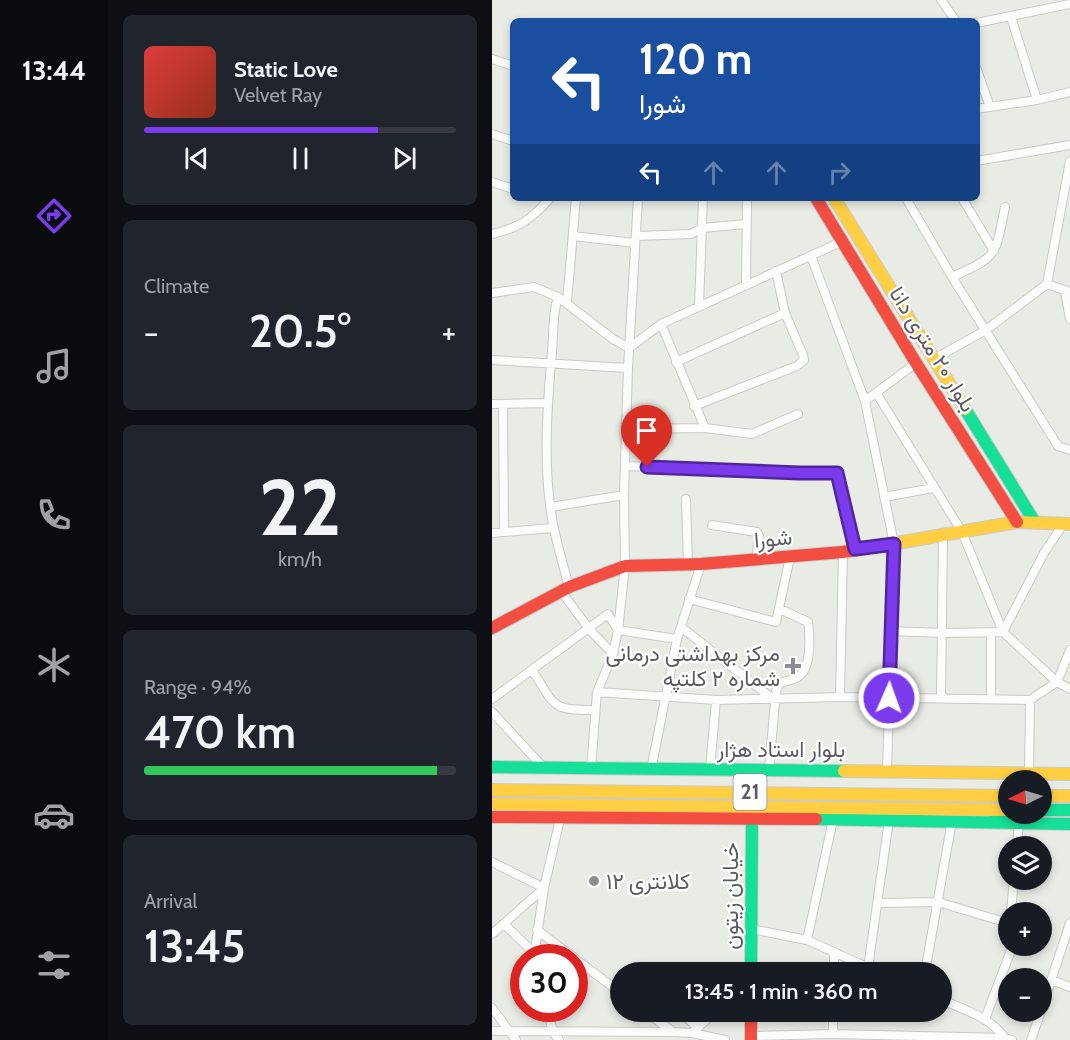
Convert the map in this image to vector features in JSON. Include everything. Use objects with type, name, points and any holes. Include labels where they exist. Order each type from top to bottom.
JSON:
[{"type":"main road","name":"بلوار ۲۰ متری دانا","points":[[818,201],[916,363],[1017,522]]},
{"type":"main road","name":"بلوار ۲۰ متری دانا","points":[[836,201],[1034,521]]},
{"type":"main road","name":"شورا","points":[[492,628],[565,589],[625,566],[756,561],[849,551],[1017,522],[1067,524]]},
{"type":"main road","name":"بلوار استاد هژار","points":[[492,767],[998,772]]},
{"type":"main road","name":"بلوار استاد هژار","points":[[1052,773],[1070,774]]},
{"type":"main road","name":"بلوار استاد هژار","points":[[492,790],[998,796]]},
{"type":"main road","points":[[1052,796],[1070,796]]},
{"type":"main road","name":"21","points":[[492,804],[998,810]]},
{"type":"main road","points":[[1052,810],[1070,810]]},
{"type":"main road","points":[[492,818],[998,821]]},
{"type":"main road","name":"خیابان زیتون","points":[[751,962],[752,820]]},
{"type":"main road","points":[[1052,822],[1070,824]]},
{"type":"main road","points":[[751,1022],[751,1038]]},
{"type":"street","points":[[941,0],[954,18]]},
{"type":"street","points":[[980,22],[1070,4]]},
{"type":"street","points":[[1011,16],[1037,100]]},
{"type":"street","points":[[492,59],[510,65]]},
{"type":"street","points":[[980,78],[990,107]]},
{"type":"street","points":[[980,108],[1037,100],[1070,92]]},
{"type":"street","points":[[492,134],[510,140]]},
{"type":"street","points":[[980,160],[1070,145]]},
{"type":"street","points":[[934,359],[986,330],[1047,284],[1070,161]]},
{"type":"street","points":[[492,182],[510,188]]},
{"type":"street","points":[[492,234],[513,229],[522,224],[544,201]]},
{"type":"street","points":[[567,302],[576,201]]},
{"type":"street","points":[[591,769],[597,692],[613,654],[625,566],[624,495],[628,368],[638,201]]},
{"type":"street","points":[[699,306],[703,201]]},
{"type":"street","points":[[746,285],[747,201]]},
{"type":"street","points":[[908,201],[952,278],[1058,446],[1070,450]]},
{"type":"street","points":[[964,201],[994,251]]},
{"type":"street","points":[[952,278],[982,263],[994,251],[1005,207]]},
{"type":"street","points":[[573,236],[635,239],[692,234],[702,228],[746,224]]},
{"type":"street","points":[[629,348],[661,324],[843,242]]},
{"type":"street","points":[[811,256],[866,401],[894,544],[887,771]]},
{"type":"street","points":[[694,406],[804,360],[804,355],[785,313],[776,271]]},
{"type":"street","points":[[1047,284],[1067,291],[1070,319]]},
{"type":"street","points":[[492,293],[534,287],[567,302],[613,339],[629,348]]},
{"type":"street","points":[[558,297],[553,312],[547,402],[548,480],[553,528],[565,589],[589,629],[613,654]]},
{"type":"street","points":[[676,362],[785,313]]},
{"type":"street","points":[[661,324],[705,428]]},
{"type":"street","points":[[492,360],[628,368]]},
{"type":"street","points":[[866,401],[916,363]]},
{"type":"street","points":[[877,394],[962,532],[1003,632],[1057,682],[1070,689]]},
{"type":"street","points":[[492,404],[547,402]]},
{"type":"street","points":[[503,404],[504,531]]},
{"type":"street","points":[[626,429],[705,428],[752,434],[798,414]]},
{"type":"street","points":[[625,466],[837,473],[849,551],[840,697]]},
{"type":"street","points":[[884,497],[933,488]]},
{"type":"street","points":[[551,507],[624,495]]},
{"type":"street","points":[[651,770],[677,639],[689,599],[695,565],[686,499]]},
{"type":"street","points":[[1003,632],[1044,553],[1067,524]]},
{"type":"street","points":[[712,525],[757,532],[759,536],[756,561]]},
{"type":"street","points":[[492,533],[553,528]]},
{"type":"street","points":[[941,697],[943,536]]},
{"type":"street","points":[[689,599],[776,622],[790,557]]},
{"type":"street","points":[[769,770],[774,700],[778,684],[784,680],[796,679],[805,669],[810,636],[808,622],[780,609]]},
{"type":"street","points":[[492,699],[608,614],[618,630],[677,639]]},
{"type":"street","points":[[681,627],[774,700]]},
{"type":"street","points":[[891,631],[1003,632]]},
{"type":"street","points":[[991,633],[991,698]]},
{"type":"street","points":[[597,692],[716,700],[840,697],[1030,699],[1057,682],[1070,650]]},
{"type":"street","points":[[532,670],[557,707],[566,710],[594,710]]},
{"type":"street","points":[[1029,770],[1030,699]]},
{"type":"street","points":[[710,770],[716,700]]},
{"type":"street","points":[[492,712],[542,766]]},
{"type":"street","points":[[535,944],[544,888],[560,819]]},
{"type":"street","points":[[807,940],[833,820]]},
{"type":"street","points":[[869,962],[889,820]]},
{"type":"street","points":[[927,962],[952,821]]},
{"type":"street","points":[[492,862],[544,888]]},
{"type":"street","points":[[492,934],[544,888]]},
{"type":"street","points":[[878,903],[938,902],[998,919]]},
{"type":"street","points":[[504,924],[523,944]]},
{"type":"street","points":[[1070,924],[1052,980],[1070,987]]},
{"type":"street","points":[[751,928],[807,940],[855,962]]},
{"type":"street","points":[[537,930],[556,944]]},
{"type":"street","points":[[834,952],[834,962]]},
{"type":"street","points":[[985,1019],[1008,956]]},
{"type":"street","points":[[588,968],[610,985]]},
{"type":"street","points":[[952,1004],[985,1019],[997,1027],[1007,1039]]},
{"type":"street","points":[[492,1008],[516,1040]]},
{"type":"street","points":[[550,1022],[553,1032],[559,1040]]},
{"type":"street","points":[[660,1022],[673,1032]]},
{"type":"street","points":[[689,1022],[695,1030]]},
{"type":"street","points":[[695,1030],[704,1022]]},
{"type":"street","points":[[833,1022],[833,1034]]},
{"type":"street","points":[[1031,1040],[1037,1022]]},
{"type":"street","points":[[492,1031],[651,1036],[695,1030],[725,1040]]},
{"type":"street","points":[[751,1038],[803,1038],[833,1034],[1007,1039]]},
{"type":"traffic: fast","points":[[965,409],[1034,521]]},
{"type":"traffic: fast","points":[[492,767],[844,771]]},
{"type":"traffic: fast","points":[[1052,810],[1070,810]]},
{"type":"traffic: fast","points":[[816,819],[1070,824]]},
{"type":"traffic: fast","points":[[751,962],[752,820]]},
{"type":"traffic: fast","points":[[990,822],[998,820]]},
{"type":"traffic: slow","points":[[836,201],[965,409]]},
{"type":"traffic: slow","points":[[874,547],[1017,522],[1070,524]]},
{"type":"traffic: slow","points":[[844,771],[1070,774]]},
{"type":"traffic: slow","points":[[492,790],[998,796]]},
{"type":"traffic: slow","points":[[1052,796],[1070,796]]},
{"type":"traffic: slow","points":[[492,804],[998,810]]},
{"type":"traffic: jam","points":[[818,201],[916,363],[1017,522]]},
{"type":"traffic: jam","points":[[492,628],[569,587],[625,566],[701,564],[843,552],[874,547]]},
{"type":"traffic: jam","points":[[492,817],[816,819]]},
{"type":"traffic: jam","points":[[751,1022],[751,1040]]},
{"type":"place","name":"مرکز بهداشتی درمانی شماره ۲ کلتپه","points":[[793,666]]},
{"type":"place","name":"کلانتری ۱۲","points":[[594,881]]},
{"type":"route","points":[[647,467],[837,473],[855,549],[894,544],[889,698]]}]
